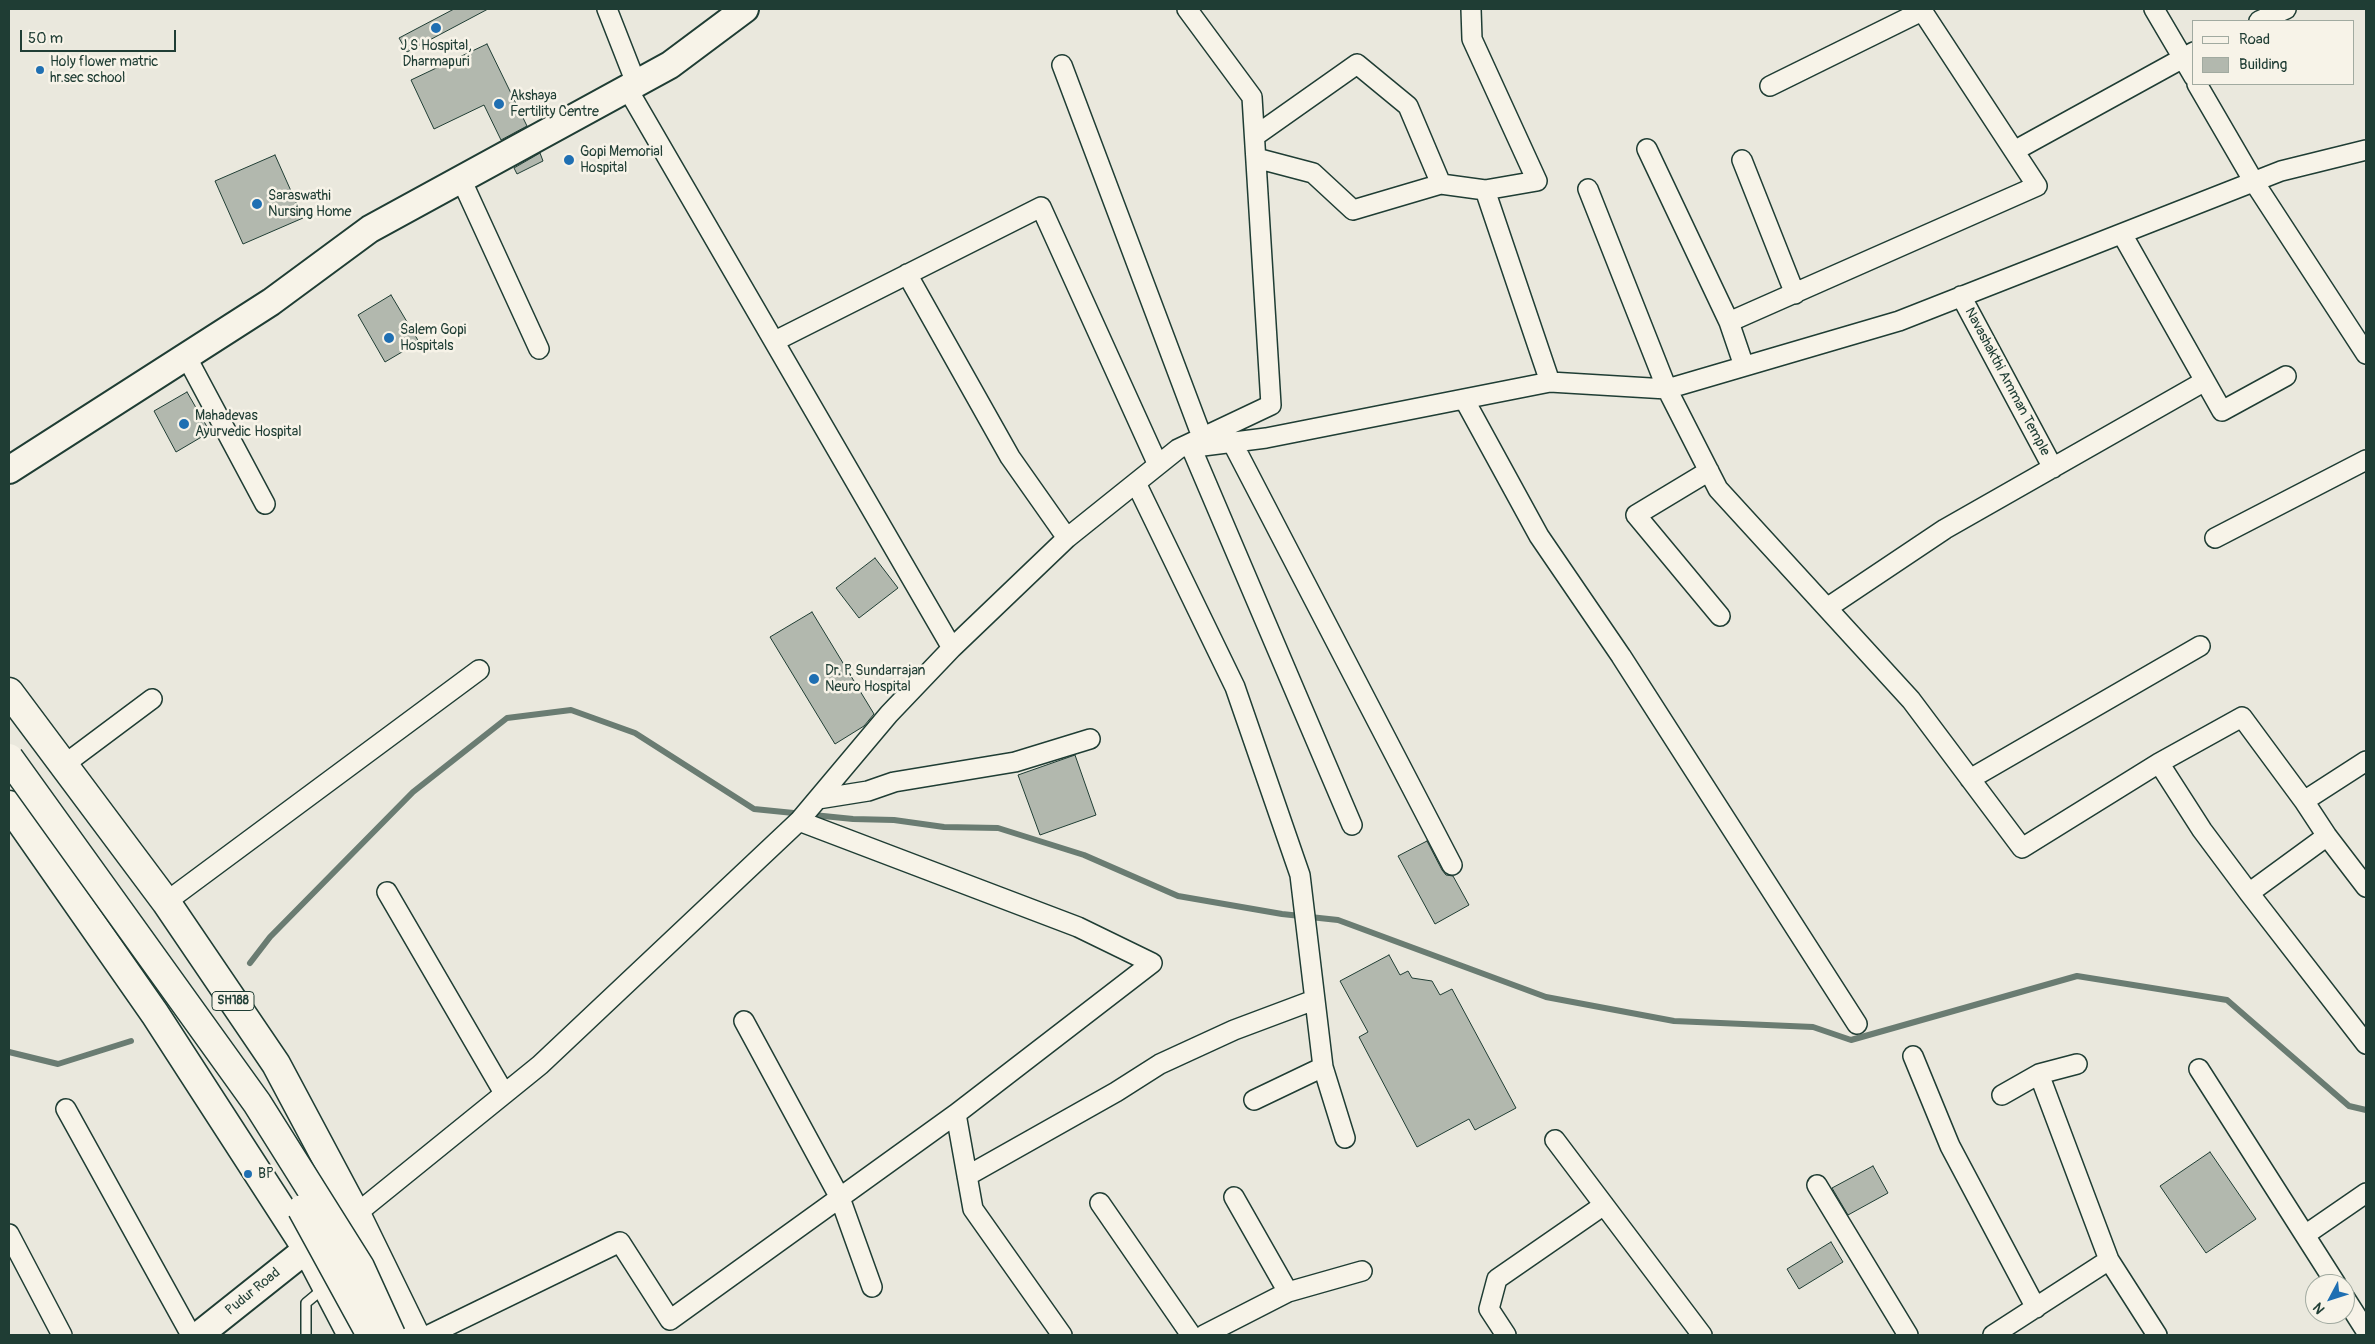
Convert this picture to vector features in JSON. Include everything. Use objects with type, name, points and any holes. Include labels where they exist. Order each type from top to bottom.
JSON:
[{"type":"main road","name":"SH188","points":[[9,692],[65,764],[166,902],[276,1064],[356,1214],[415,1335]]},
{"type":"main road","points":[[9,758],[257,1103],[360,1267],[391,1335]]},
{"type":"main road","points":[[9,779],[126,936],[197,1041],[312,1224],[357,1332]]},
{"type":"main road","points":[[9,805],[155,1014],[307,1249],[357,1332]]},
{"type":"main road","points":[[307,1249],[356,1214]]},
{"type":"street","points":[[607,9],[632,86],[774,341],[952,648]]},
{"type":"street","points":[[9,470],[271,302],[370,229],[670,65],[745,9]]},
{"type":"street","points":[[356,1214],[540,1065],[807,812],[889,714],[952,648],[1068,538],[1158,465],[1191,444],[1271,405],[1252,97],[1187,9]]},
{"type":"street","points":[[1256,158],[1313,172],[1352,210],[1441,184],[1486,190],[1538,181],[1472,39],[1470,9]]},
{"type":"street","points":[[2154,9],[2188,54],[2192,69]]},
{"type":"street","points":[[2261,20],[2286,9]]},
{"type":"street","points":[[1729,322],[2037,186],[1922,10],[1770,86]]},
{"type":"street","points":[[2014,151],[2188,54]]},
{"type":"street","points":[[1062,64],[1191,444],[1352,825]]},
{"type":"street","points":[[1254,136],[1357,64],[1408,106],[1441,184]]},
{"type":"street","points":[[2199,85],[2254,182],[2366,354]]},
{"type":"street","points":[[1647,149],[1729,322],[1744,366]]},
{"type":"street","points":[[1191,444],[1266,438],[1550,382],[1667,389],[1898,321],[2281,171],[2366,150]]},
{"type":"street","points":[[1742,160],[1795,294]]},
{"type":"street","points":[[461,179],[539,349]]},
{"type":"street","points":[[1588,188],[1667,389],[1718,489],[1911,700],[2022,848],[2158,763],[2242,717],[2366,887]]},
{"type":"street","points":[[1486,190],[1550,382]]},
{"type":"street","points":[[774,341],[1041,207],[1158,465]]},
{"type":"street","points":[[2122,234],[2222,411],[2286,376]]},
{"type":"street","points":[[906,274],[1010,457],[1068,538]]},
{"type":"street","name":"Navashakthi Amman Temple","points":[[1961,296],[2053,468]]},
{"type":"street","points":[[186,356],[265,504]]},
{"type":"street","points":[[1827,608],[1945,529],[2205,380]]},
{"type":"street","points":[[1464,399],[1539,536],[1621,656],[1857,1024]]},
{"type":"street","points":[[1232,442],[1452,865]]},
{"type":"street","points":[[2215,538],[2366,460]]},
{"type":"street","points":[[1709,471],[1636,515],[1720,616]]},
{"type":"street","points":[[1136,483],[1235,687],[1300,875],[1323,1067],[1345,1138]]},
{"type":"street","points":[[1970,779],[2200,646]]},
{"type":"street","points":[[166,902],[479,670]]},
{"type":"street","points":[[65,764],[152,699]]},
{"type":"street","points":[[807,812],[902,780],[998,765],[1090,739]]},
{"type":"street","points":[[2304,801],[2366,761]]},
{"type":"street","points":[[2158,763],[2202,830],[2366,1044]]},
{"type":"street","points":[[429,1335],[620,1242],[670,1320],[956,1114],[1152,963],[1078,927],[807,812]]},
{"type":"street","points":[[2249,893],[2327,836]]},
{"type":"street","points":[[387,892],[504,1093]]},
{"type":"street","points":[[967,1176],[1116,1092],[1160,1064],[1234,1030],[1314,1000]]},
{"type":"street","points":[[744,1021],[840,1198],[872,1287]]},
{"type":"street","points":[[1913,1056],[1950,1146],[2036,1308]]},
{"type":"street","points":[[2002,1095],[2039,1074],[2077,1064]]},
{"type":"street","points":[[1254,1100],[1323,1067]]},
{"type":"street","points":[[2200,1070],[2330,1274]]},
{"type":"street","points":[[2039,1074],[2109,1260],[2157,1335]]},
{"type":"street","points":[[66,1109],[192,1335]]},
{"type":"street","points":[[956,1114],[973,1209],[1062,1335]]},
{"type":"street","points":[[1555,1140],[1702,1335]]},
{"type":"street","points":[[1817,1185],[1908,1335]]},
{"type":"street","points":[[2305,1235],[2366,1193]]},
{"type":"street","points":[[1234,1197],[1288,1292]]},
{"type":"street","points":[[1100,1203],[1191,1335]]},
{"type":"street","points":[[1506,1335],[1489,1309],[1497,1279],[1604,1206]]},
{"type":"street","points":[[9,1234],[62,1335]]},
{"type":"street","name":"Pudur Road","points":[[198,1335],[307,1249]]},
{"type":"street","points":[[1993,1335],[2109,1260]]},
{"type":"street","points":[[1204,1335],[1288,1292],[1362,1271]]},
{"type":"lane","points":[[306,1335],[306,1303],[328,1284]]},
{"type":"building","points":[[454,9],[488,9],[407,52],[399,38]]},
{"type":"building","points":[[487,44],[527,126],[501,140],[484,105],[434,129],[411,80]]},
{"type":"building","points":[[540,153],[543,161],[517,174],[514,168]]},
{"type":"building","points":[[275,155],[303,218],[243,244],[215,181]]},
{"type":"building","points":[[391,295],[419,342],[385,362],[358,315]]},
{"type":"building","points":[[187,392],[210,432],[176,452],[154,411]]},
{"type":"building","points":[[875,558],[898,588],[859,618],[836,588]]},
{"type":"building","points":[[812,612],[874,714],[864,726],[835,744],[770,637]]},
{"type":"building","points":[[1075,755],[1096,815],[1040,835],[1018,775]]},
{"type":"building","points":[[1427,841],[1442,870],[1446,875],[1453,876],[1469,905],[1435,924],[1398,856]]},
{"type":"building","points":[[1389,955],[1400,975],[1408,971],[1412,978],[1432,981],[1440,995],[1452,989],[1516,1108],[1475,1130],[1469,1119],[1417,1147],[1359,1037],[1368,1032],[1340,981]]},
{"type":"building","points":[[2210,1152],[2256,1219],[2206,1253],[2160,1186]]},
{"type":"building","points":[[1873,1166],[1888,1193],[1848,1215],[1832,1188]]},
{"type":"building","points":[[1831,1242],[1843,1262],[1799,1289],[1787,1269]]},
{"type":"waterway","points":[[250,963],[270,937],[413,792],[507,718],[571,710],[635,733],[754,809],[853,819],[894,820],[944,827],[998,828],[1084,855],[1178,896],[1282,914],[1338,920],[1546,997],[1674,1021],[1813,1027],[1851,1040],[2077,976],[2227,1000],[2349,1106],[2366,1110]]},
{"type":"waterway","points":[[9,1052],[58,1064],[131,1041]]},
{"type":"place","name":"J S Hospital, Dharmapuri","points":[[436,28]]},
{"type":"place","name":"Holy flower matric hr.sec school","points":[[40,70]]},
{"type":"place","name":"Akshaya Fertility Centre","points":[[499,104]]},
{"type":"place","name":"Gopi Memorial Hospital","points":[[569,160]]},
{"type":"place","name":"Saraswathi Nursing Home","points":[[257,204]]},
{"type":"place","name":"Salem Gopi Hospitals","points":[[389,338]]},
{"type":"place","name":"Mahadevas Ayurvedic Hospital","points":[[184,424]]},
{"type":"place","name":"Dr. P. Sundarrajan Neuro Hospital","points":[[814,679]]},
{"type":"place","name":"BP","points":[[248,1174]]}]
